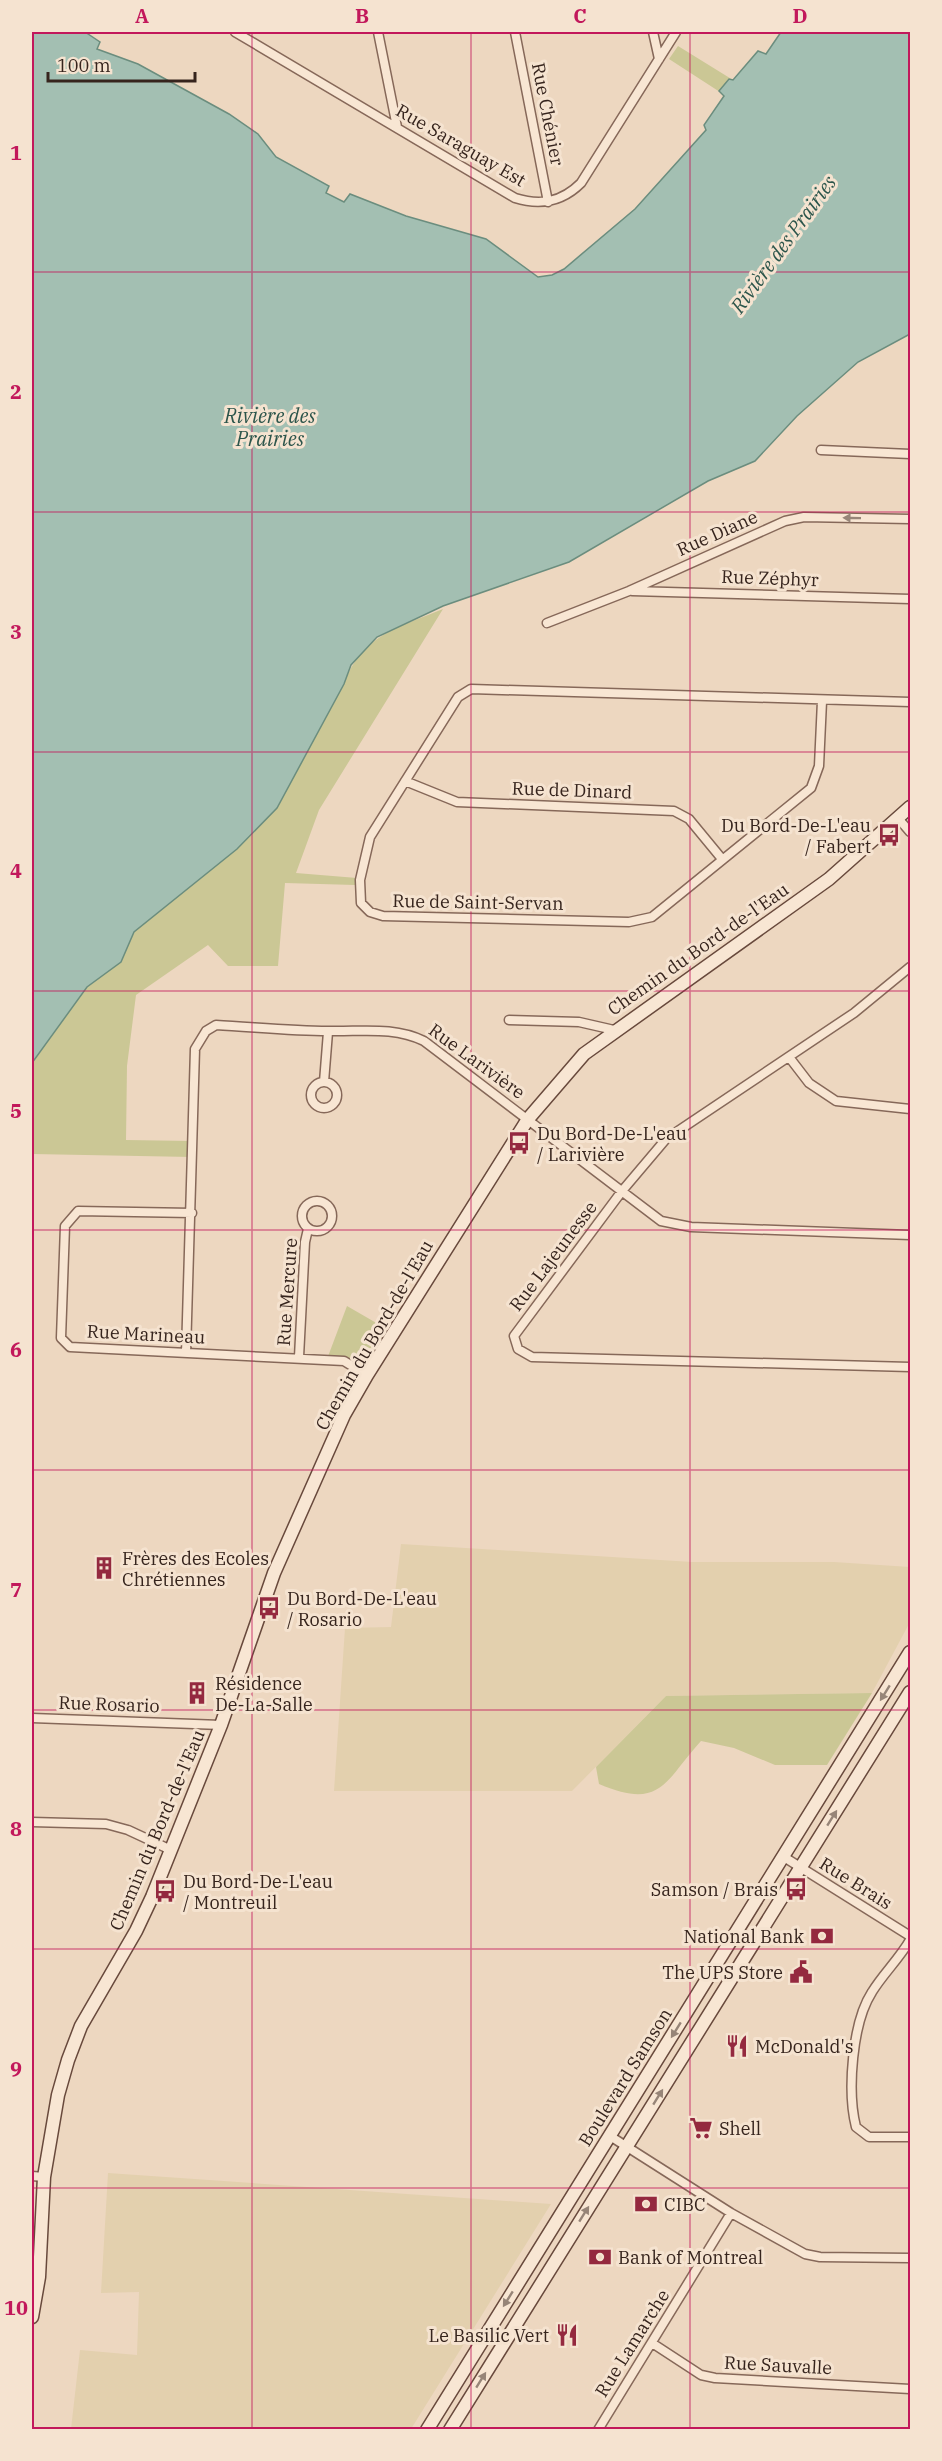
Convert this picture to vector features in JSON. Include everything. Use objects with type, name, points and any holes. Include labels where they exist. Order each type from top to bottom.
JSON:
[{"type":"street","points":[[378,32],[397,127]]},
{"type":"street","name":"Rue Chénier","points":[[515,32],[548,202]]},
{"type":"street","points":[[653,32],[658,59]]},
{"type":"street","points":[[548,202],[572,192],[581,183],[676,32]]},
{"type":"street","name":"Rue Saraguay Est","points":[[239,33],[515,198],[548,202]]},
{"type":"street","points":[[820,450],[910,454]]},
{"type":"street","name":"Rue Diane","points":[[547,623],[629,591],[785,521],[804,517],[910,519]]},
{"type":"street","name":"Rue Zéphyr","points":[[629,591],[910,599]]},
{"type":"street","name":"Rue de Saint-Servan","points":[[822,700],[819,766],[811,788],[651,917],[629,922],[383,916],[370,912],[361,903],[360,880],[370,837],[458,697],[471,689],[910,702]]},
{"type":"street","name":"Rue de Dinard","points":[[405,781],[457,802],[674,811],[688,819],[722,859]]},
{"type":"street","name":"Chemin du Bord-de-l'Eau","points":[[32,2317],[39,2277],[38,2176],[72,2049],[81,2026],[136,1931],[221,1725],[274,1573],[344,1415],[367,1375],[528,1119],[584,1054],[614,1030],[830,879],[910,807]]},
{"type":"street","points":[[898,818],[910,832]]},
{"type":"street","name":"Rue Lajeunesse","points":[[910,967],[854,1013],[666,1139],[622,1191],[514,1336],[518,1349],[532,1357],[910,1367]]},
{"type":"street","points":[[509,1020],[579,1022],[614,1030]]},
{"type":"street","name":"Rue Larivière","points":[[186,1353],[192,1213],[195,1049],[206,1031],[216,1025],[328,1032],[397,1031],[412,1035],[424,1041],[661,1221],[691,1227],[910,1235]]},
{"type":"street","points":[[324,1082],[328,1032]]},
{"type":"street","points":[[789,1057],[809,1083],[836,1101],[910,1109]]},
{"type":"street","name":"Rue Marineau","points":[[192,1213],[78,1211],[65,1226],[61,1338],[70,1347],[344,1361],[367,1375]]},
{"type":"street","name":"Rue Mercure","points":[[299,1357],[305,1242],[308,1228]]},
{"type":"street","name":"Boulevard Samson","points":[[427,2430],[910,1652]]},
{"type":"street","points":[[450,2430],[910,1692]]},
{"type":"street","name":"Rue Rosario","points":[[32,1718],[221,1725]]},
{"type":"street","points":[[32,1822],[105,1824],[128,1830],[171,1850]]},
{"type":"street","name":"Rue Brais","points":[[784,1857],[910,1938]]},
{"type":"street","points":[[910,1938],[898,1960],[872,1992],[860,2016],[853,2050],[856,2127],[869,2137],[910,2137]]},
{"type":"street","points":[[610,2136],[731,2213],[805,2254],[820,2257],[910,2258]]},
{"type":"street","name":"Rue Lamarche","points":[[598,2430],[731,2213]]},
{"type":"street","name":"Rue Sauvalle","points":[[652,2343],[701,2375],[715,2378],[910,2389]]},
{"type":"shaded area","points":[[678,46],[733,80],[723,94],[669,59]]},
{"type":"shaded area","points":[[443,609],[319,810],[296,873],[357,878],[355,885],[285,883],[278,966],[228,966],[208,945],[136,995],[127,1066],[126,1140],[192,1141],[192,1157],[32,1154],[32,1063],[87,987],[121,962],[134,932],[237,849],[277,808],[360,654],[383,635]]},
{"type":"shaded area","points":[[347,1306],[392,1332],[367,1375],[344,1361],[327,1359]]},
{"type":"shaded area","points":[[401,1544],[692,1562],[834,1562],[910,1567],[910,1622],[872,1693],[666,1696],[572,1791],[334,1791],[345,1628],[391,1627]]},
{"type":"shaded area","points":[[872,1693],[827,1765],[775,1765],[734,1748],[701,1741],[670,1779],[649,1793],[620,1792],[599,1784],[596,1767],[666,1696]]},
{"type":"shaded area","points":[[108,2173],[551,2204],[411,2429],[71,2429],[80,2350],[137,2355],[139,2292],[101,2293]]},
{"type":"water","name":"Rivière des Prairies","points":[[32,32],[85,32],[100,42],[97,49],[138,64],[229,114],[258,134],[276,157],[329,186],[326,193],[344,202],[350,194],[406,216],[486,239],[538,277],[552,275],[564,269],[635,209],[706,130],[704,125],[724,96],[719,91],[729,79],[733,80],[758,51],[766,54],[781,32],[910,32],[910,334],[858,362],[797,416],[755,461],[708,481],[569,562],[443,606],[377,637],[351,665],[344,684],[277,808],[237,849],[134,932],[121,962],[87,987],[32,1063]]},
{"type":"place","name":"Du Bord-De-L'eau / Fabert","points":[[889,835]]},
{"type":"place","name":"Du Bord-De-L'eau / Larivière","points":[[519,1143]]},
{"type":"place","name":"Frères des Ecoles Chrétiennes","points":[[104,1568]]},
{"type":"place","name":"Du Bord-De-L'eau / Rosario","points":[[269,1608]]},
{"type":"place","name":"Résidence De-La-Salle","points":[[197,1693]]},
{"type":"place","name":"Samson / Brais","points":[[796,1889]]},
{"type":"place","name":"Du Bord-De-L'eau / Montreuil","points":[[165,1891]]},
{"type":"place","name":"National Bank","points":[[822,1936]]},
{"type":"place","name":"The UPS Store","points":[[801,1972]]},
{"type":"place","name":"McDonald's","points":[[737,2046]]},
{"type":"place","name":"Shell","points":[[701,2128]]},
{"type":"place","name":"CIBC","points":[[646,2204]]},
{"type":"place","name":"Bank of Montreal","points":[[600,2257]]},
{"type":"place","name":"Le Basilic Vert","points":[[567,2335]]}]
